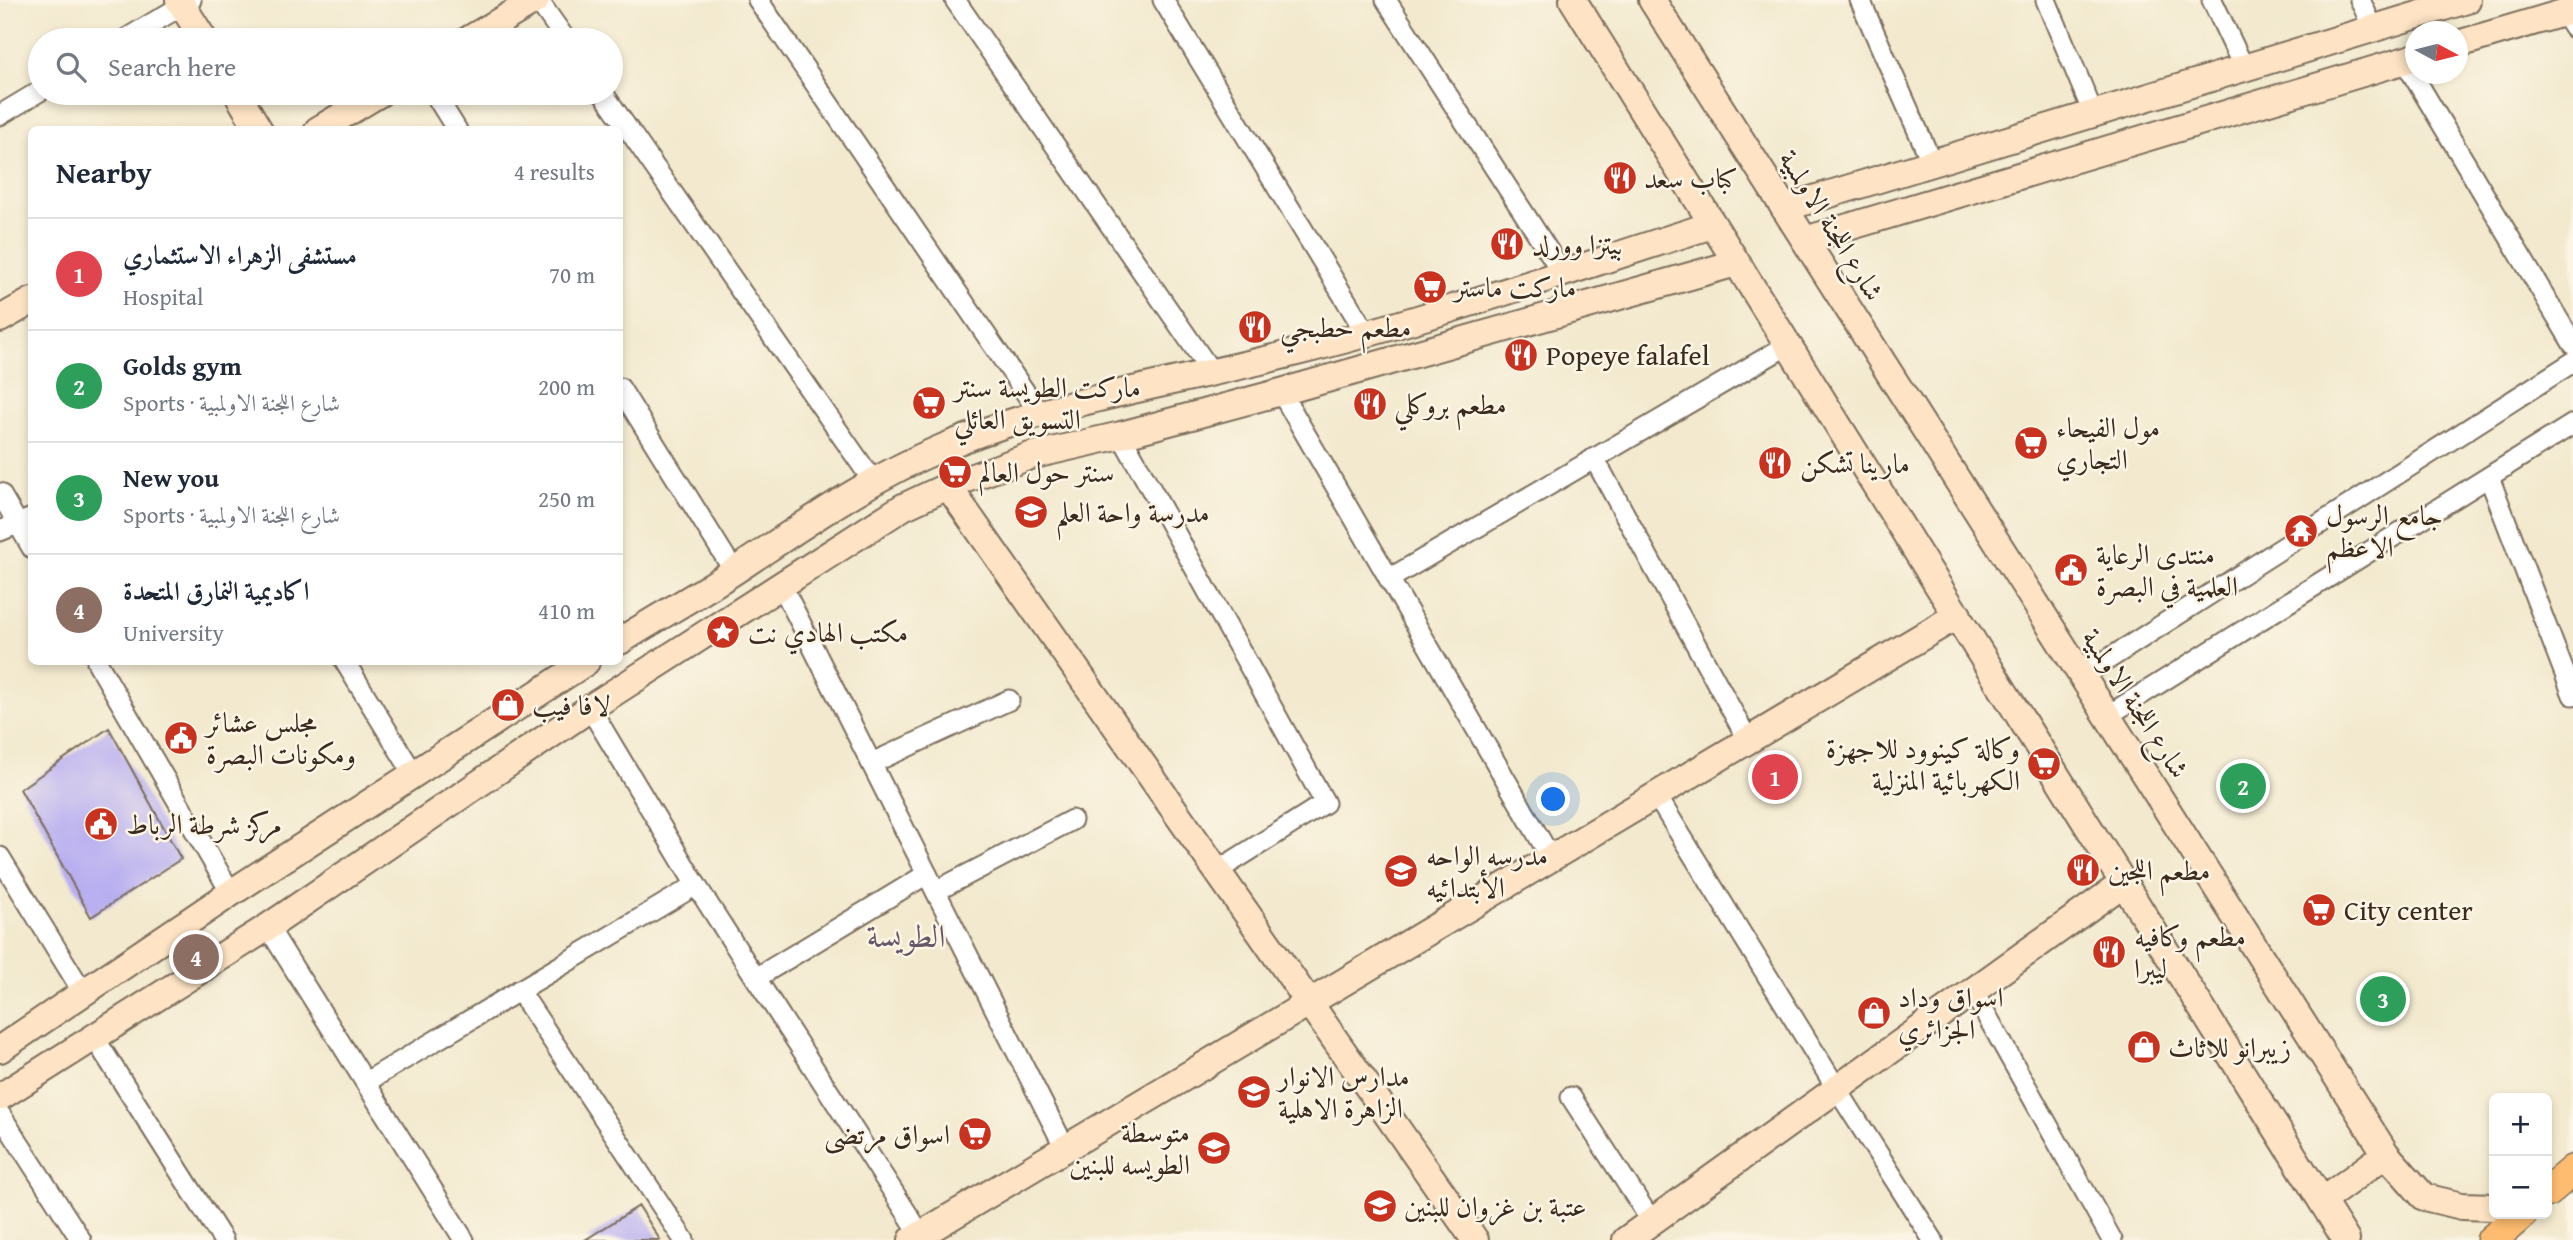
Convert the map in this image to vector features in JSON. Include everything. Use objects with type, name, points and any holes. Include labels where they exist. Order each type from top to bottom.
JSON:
[{"type":"main road","points":[[489,28],[537,0]]},
{"type":"main road","points":[[1573,0],[1786,346],[1958,615],[2346,1240]]},
{"type":"main road","name":"شارع اللجنة الاولمبية","points":[[1652,0],[2386,1154],[2424,1197],[2462,1206],[2489,1207]]},
{"type":"main road","points":[[1784,208],[2467,0]]},
{"type":"main road","points":[[184,2],[198,28]]},
{"type":"main road","points":[[2468,42],[2570,17]]},
{"type":"main road","points":[[1805,240],[2405,60]]},
{"type":"main road","points":[[244,105],[258,126]]},
{"type":"main road","points":[[325,126],[360,105]]},
{"type":"main road","points":[[2081,117],[2081,157]]},
{"type":"main road","points":[[623,639],[734,571],[817,514],[873,481],[943,447],[1030,416],[1366,333],[1712,225]]},
{"type":"main road","points":[[0,1097],[268,927],[590,708],[903,506],[948,486],[1030,456],[1121,435],[1280,392],[1736,263]]},
{"type":"main road","points":[[0,319],[28,302]]},
{"type":"main road","points":[[1030,416],[1030,456]]},
{"type":"main road","points":[[948,486],[1475,1240]]},
{"type":"main road","points":[[916,1238],[1958,615]]},
{"type":"main road","points":[[0,1049],[231,893],[581,665]]},
{"type":"main road","points":[[436,758],[459,797]]},
{"type":"main road","points":[[1626,1240],[2125,882]]},
{"type":"main road","points":[[2322,1201],[2386,1154]]},
{"type":"main road","points":[[2492,1240],[2516,1219]]},
{"type":"street","points":[[537,0],[557,28]]},
{"type":"street","points":[[758,0],[1030,416]]},
{"type":"street","points":[[955,0],[1212,373]]},
{"type":"street","points":[[1163,0],[1366,333]]},
{"type":"street","points":[[1386,0],[1562,272]]},
{"type":"street","points":[[1860,0],[1931,163]]},
{"type":"street","points":[[2046,0],[2081,117]]},
{"type":"street","points":[[2212,0],[2244,68]]},
{"type":"street","points":[[2360,0],[2373,29]]},
{"type":"street","points":[[143,28],[184,2]]},
{"type":"street","points":[[2425,84],[2573,344]]},
{"type":"street","points":[[0,115],[28,98]]},
{"type":"street","points":[[441,105],[455,126]]},
{"type":"street","points":[[611,105],[873,481]]},
{"type":"street","points":[[1389,579],[1786,346]]},
{"type":"street","points":[[2082,676],[2573,362]]},
{"type":"street","points":[[1280,392],[1551,858]]},
{"type":"street","points":[[623,393],[734,571]]},
{"type":"street","points":[[2107,716],[2573,424]]},
{"type":"street","points":[[1121,435],[1325,803],[1217,870]]},
{"type":"street","points":[[1594,458],[1748,740]]},
{"type":"street","points":[[2489,477],[2573,695]]},
{"type":"street","points":[[0,493],[28,542]]},
{"type":"street","points":[[781,584],[1065,1148]]},
{"type":"street","points":[[99,665],[231,893]]},
{"type":"street","points":[[347,665],[412,774]]},
{"type":"street","points":[[872,763],[1009,700]]},
{"type":"street","points":[[590,708],[696,885],[916,1238]]},
{"type":"street","points":[[1656,795],[1933,1240]]},
{"type":"street","points":[[756,978],[932,883],[1072,820]]},
{"type":"street","points":[[0,857],[84,994]]},
{"type":"street","points":[[366,1082],[696,885]]},
{"type":"street","points":[[268,927],[464,1240]]},
{"type":"street","points":[[519,990],[684,1240]]},
{"type":"street","points":[[1973,991],[2112,1240]]},
{"type":"street","points":[[94,1037],[223,1240]]},
{"type":"street","points":[[1571,1097],[1652,1222]]},
{"type":"street","points":[[0,1114],[81,1240]]},
{"type":"building","name":"مركز شرطة الرباط","points":[[109,728],[181,859],[91,917],[20,789]]},
{"type":"building","points":[[639,1206],[660,1240],[585,1240]]},
{"type":"place","name":"كباب سعد","points":[[1620,178]]},
{"type":"place","name":"بيتزا وورلد","points":[[1507,244]]},
{"type":"place","name":"ماركت ماستر","points":[[1430,287]]},
{"type":"place","name":"مطعم حطبجي","points":[[1255,327]]},
{"type":"place","name":"Popeye falafel","points":[[1521,355]]},
{"type":"place","name":"ماركت الطويسة سنتر التسويق العائلي","points":[[929,403]]},
{"type":"place","name":"مطعم بروكلي","points":[[1370,404]]},
{"type":"place","name":"مول الفيحاء التجاري","points":[[2031,443]]},
{"type":"place","name":"مارينا تشكن","points":[[1775,463]]},
{"type":"place","name":"سنتر حول العالم","points":[[955,472]]},
{"type":"place","name":"مدرسة واحة العلم","points":[[1031,512]]},
{"type":"place","name":"جامع الرسول الاعظم","points":[[2301,531]]},
{"type":"place","name":"منتدى الرعاية العلمية في البصرة","points":[[2071,570]]},
{"type":"place","name":"مكتب الهادي نت","points":[[723,632]]},
{"type":"place","name":"لافا فيب","points":[[508,705]]},
{"type":"place","name":"مجلس عشائر ومكونات البصرة","points":[[181,738]]},
{"type":"place","name":"وكالة كينوود للاجهزة الكهربائية المنزلية","points":[[2044,764]]},
{"type":"place","name":"مستشفى الزهراء الاستثماري","points":[[1775,777]]},
{"type":"place","name":"Golds gym","points":[[2243,786]]},
{"type":"place","name":"مركز شرطة الرباط","points":[[101,824]]},
{"type":"place","name":"مطعم اللجين","points":[[2083,870]]},
{"type":"place","name":"مدرسه الواحه الأبتدائيه","points":[[1401,871]]},
{"type":"place","name":"City center","points":[[2319,910]]},
{"type":"place","name":"مطعم وكافيه ليبرا","points":[[2109,952]]},
{"type":"place","name":"اكاديمية النمارق المتحدة","points":[[196,957]]},
{"type":"place","name":"New you","points":[[2383,999]]},
{"type":"place","name":"اسواق وداد الجزائري","points":[[1874,1013]]},
{"type":"place","name":"زيبرانو للاثاث","points":[[2144,1047]]},
{"type":"place","name":"مدارس الانوار الزاهرة الاهلية","points":[[1254,1092]]},
{"type":"place","name":"اسواق مرتضى","points":[[975,1134]]},
{"type":"place","name":"متوسطة الطويسه للبنين","points":[[1214,1148]]},
{"type":"place","name":"عتبة بن غزوان للبنين","points":[[1380,1206]]},
{"type":"district","name":"الطويسة","points":[[906,936]]}]
